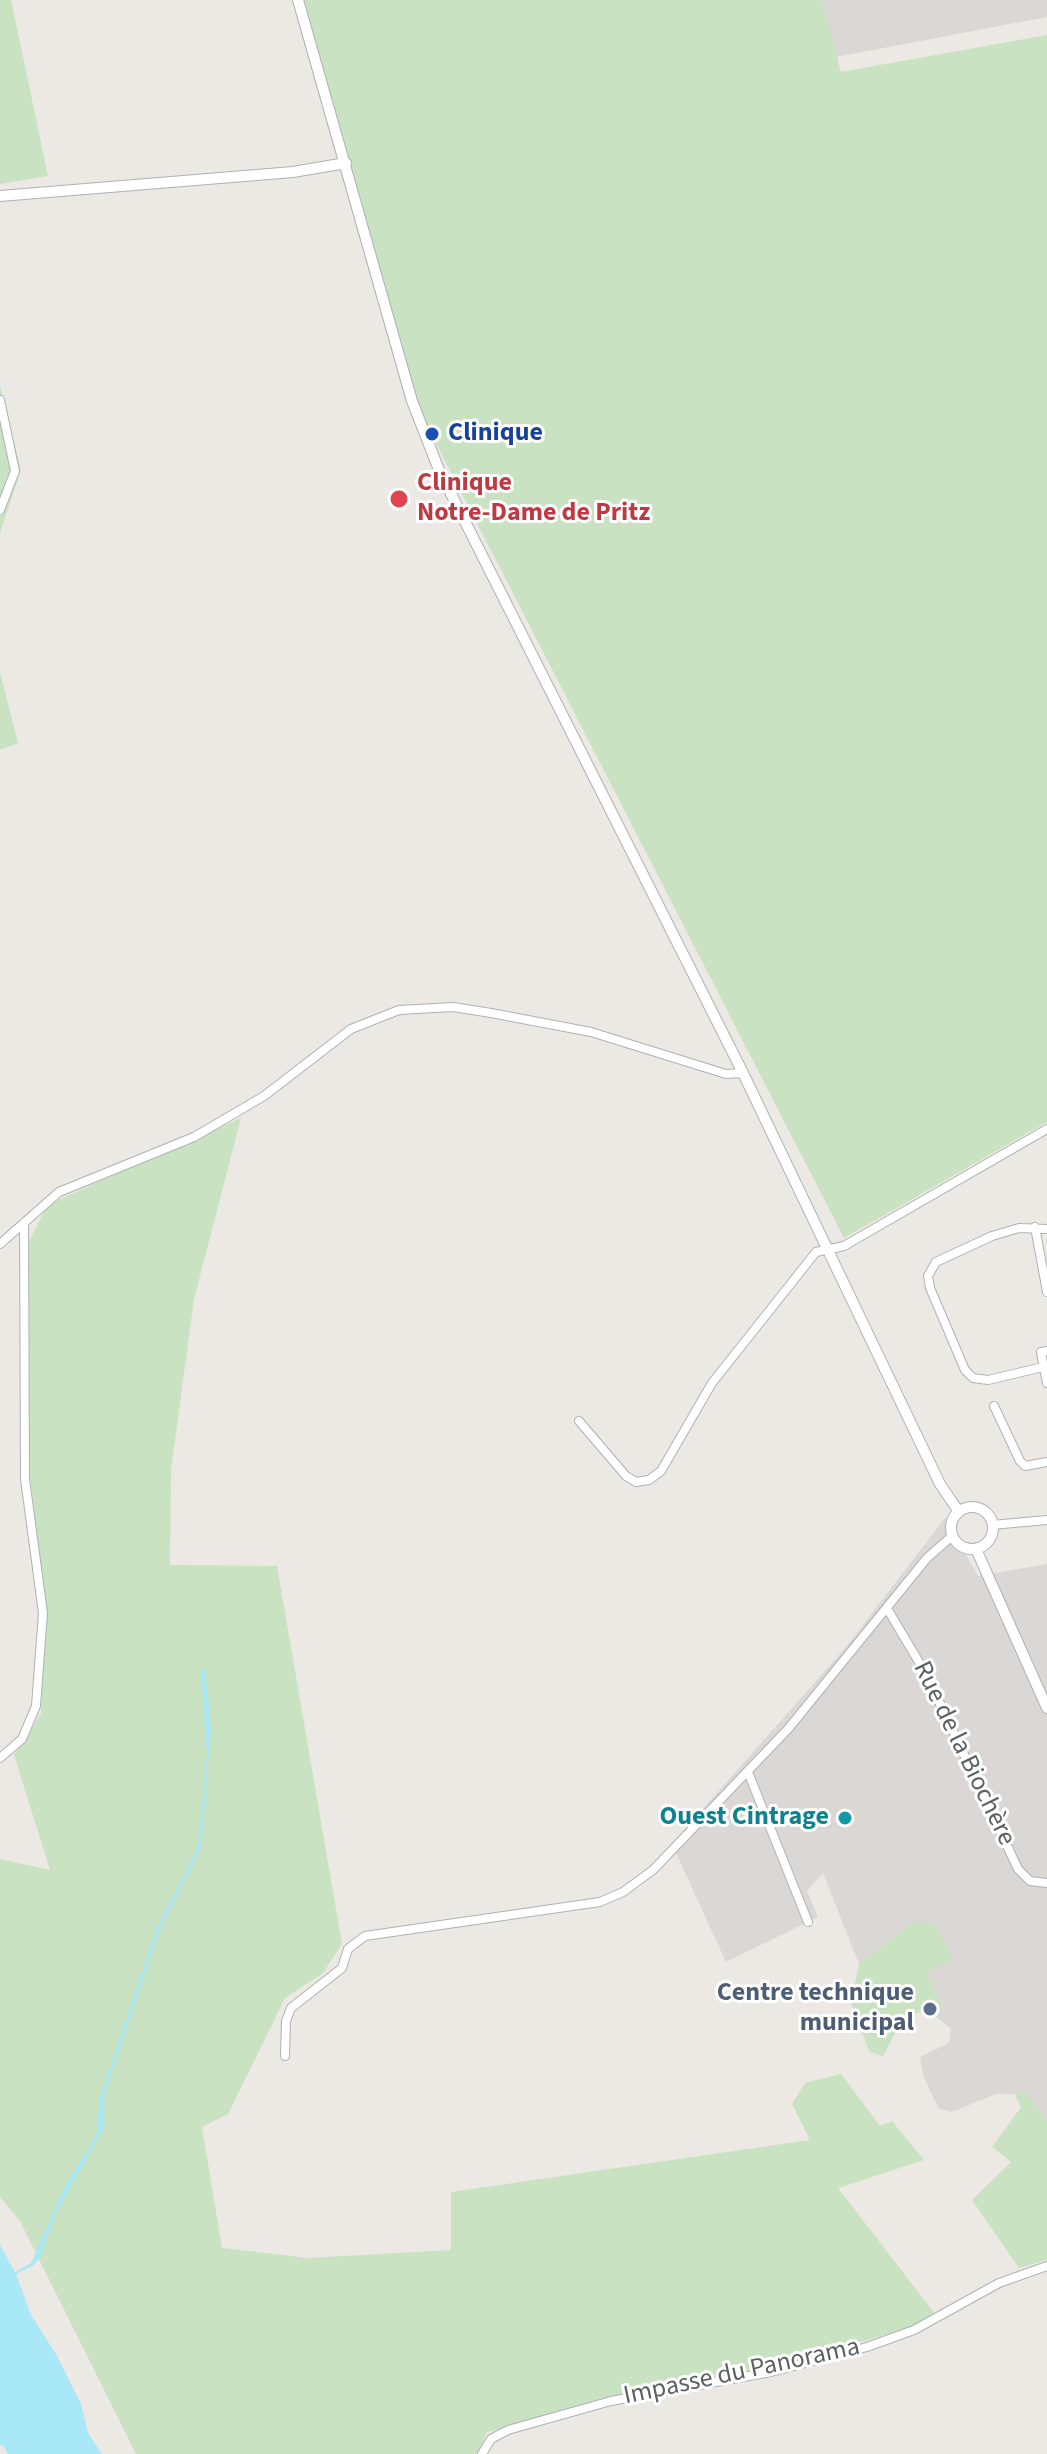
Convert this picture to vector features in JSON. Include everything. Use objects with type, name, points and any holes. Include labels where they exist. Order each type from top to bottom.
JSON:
[{"type":"street","points":[[298,0],[412,401],[439,470],[743,1073],[940,1484],[959,1512]]},
{"type":"street","points":[[0,196],[293,172],[346,163]]},
{"type":"street","points":[[0,400],[15,471],[0,510]]},
{"type":"street","points":[[0,1244],[59,1192],[194,1137],[264,1096],[351,1029],[399,1010],[453,1007],[491,1013],[591,1032],[726,1074],[743,1073]]},
{"type":"street","points":[[579,1421],[626,1476],[636,1482],[649,1480],[661,1471],[712,1383],[816,1252],[844,1246],[1047,1129]]},
{"type":"street","points":[[0,1758],[22,1739],[36,1706],[43,1613],[25,1479],[24,1223]]},
{"type":"street","points":[[1043,1367],[988,1380],[973,1378],[965,1370],[928,1276],[936,1262],[992,1236],[1046,1226]]},
{"type":"street","points":[[1035,1227],[1047,1292]]},
{"type":"street","points":[[1047,1351],[1041,1352],[1047,1383]]},
{"type":"street","points":[[994,1406],[1020,1461],[1025,1466],[1047,1462]]},
{"type":"street","points":[[979,1509],[992,1525],[987,1543],[976,1549],[964,1548],[952,1536],[952,1523],[959,1512],[979,1509]]},
{"type":"street","points":[[992,1525],[1047,1520]]},
{"type":"street","points":[[285,2056],[286,2021],[291,2008],[342,1968],[348,1949],[365,1936],[600,1902],[623,1892],[653,1870],[748,1772],[888,1610],[927,1558],[952,1536]]},
{"type":"street","points":[[976,1549],[1047,1708]]},
{"type":"street","name":"Rue de la Biochère","points":[[888,1610],[926,1674],[1018,1869],[1030,1881],[1047,1883]]},
{"type":"street","points":[[748,1772],[808,1922]]},
{"type":"street","name":"Impasse du Panorama","points":[[482,2454],[491,2439],[508,2430],[552,2417],[611,2401],[771,2372],[867,2347],[914,2330],[999,2283],[1047,2266]]},
{"type":"shaded area","points":[[822,0],[1047,0],[1047,17],[836,57]]},
{"type":"shaded area","points":[[945,1518],[978,1576],[1047,1564],[1047,2120],[1028,2094],[996,2094],[952,2112],[939,2109],[924,2078],[920,2057],[949,2043],[951,2029],[938,2018],[942,2004],[926,1973],[915,1921],[859,1964],[823,1873],[807,1891],[818,1917],[726,1962],[672,1844],[846,1647]]},
{"type":"green space","points":[[0,0],[11,0],[48,176],[0,184]]},
{"type":"green space","points":[[298,0],[822,0],[841,72],[1047,35],[1047,1122],[844,1238],[422,416]]},
{"type":"green space","points":[[0,386],[21,470],[0,533]]},
{"type":"green space","points":[[0,672],[18,743],[0,750]]},
{"type":"green space","points":[[241,1118],[194,1299],[171,1470],[170,1565],[277,1566],[342,1944],[323,1973],[285,1998],[228,2114],[202,2127],[222,2248],[308,2258],[451,2250],[451,2192],[810,2140],[792,2104],[805,2083],[841,2074],[880,2126],[892,2121],[924,2160],[838,2188],[939,2319],[748,2375],[487,2432],[478,2454],[136,2454],[20,2221],[0,2197],[0,1859],[50,1870],[14,1755],[41,1714],[45,1616],[28,1453],[27,1246],[47,1205]]},
{"type":"green space","points":[[915,1921],[934,1923],[953,1958],[926,1973],[942,2004],[938,2018],[919,2012],[898,2026],[883,2057],[869,2051],[851,2003],[859,1964]]},
{"type":"green space","points":[[1015,2094],[1028,2094],[1047,2120],[1047,2260],[1019,2268],[972,2200],[1011,2162],[992,2147],[1021,2107]]},
{"type":"water","points":[[205,1668],[211,1729],[201,1848],[160,1929],[103,2099],[103,2129],[55,2215],[40,2257],[34,2265],[16,2274],[31,2315],[56,2354],[81,2404],[88,2433],[102,2454],[8,2454],[0,2445],[0,2245],[15,2272],[31,2263],[64,2188],[97,2134],[100,2098],[157,1928],[198,1848],[207,1754],[201,1670]]},
{"type":"place","name":"Clinique","points":[[432,434]]},
{"type":"place","name":"Clinique Notre-Dame de Pritz","points":[[399,499]]},
{"type":"place","name":"Ouest Cintrage","points":[[845,1818]]},
{"type":"place","name":"Centre technique municipal","points":[[930,2009]]}]
